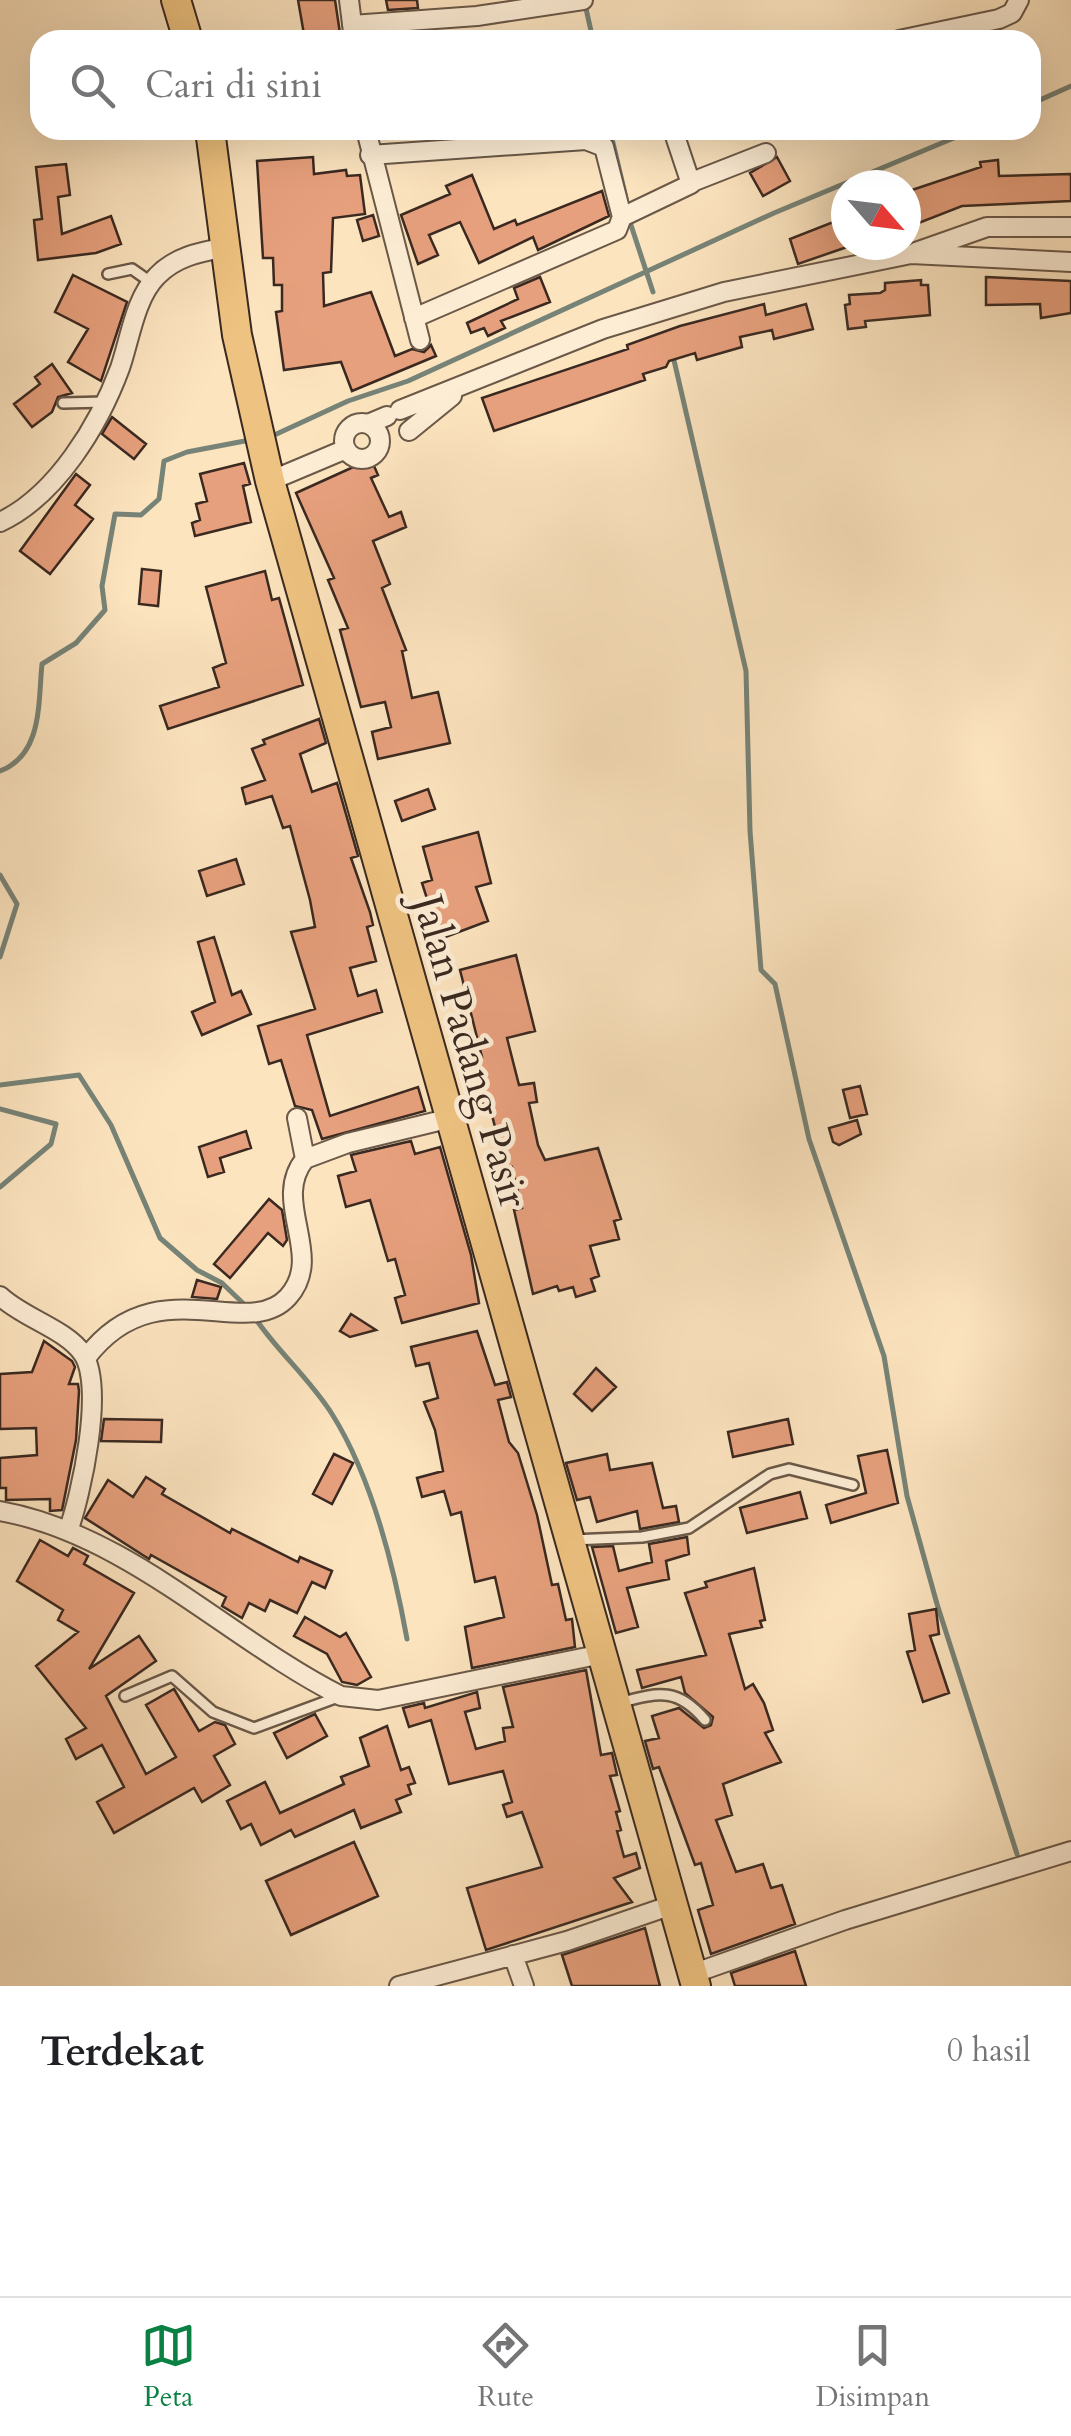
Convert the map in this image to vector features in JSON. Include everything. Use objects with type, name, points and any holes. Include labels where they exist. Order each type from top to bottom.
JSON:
[{"type":"highway","points":[[176,0],[185,30]]},
{"type":"highway","name":"Jalan Padang Pasir","points":[[211,140],[252,415],[694,1980]]},
{"type":"street","points":[[349,0],[353,30]]},
{"type":"street","points":[[947,30],[999,19],[1012,13],[1019,0]]},
{"type":"street","points":[[375,30],[579,1]]},
{"type":"street","points":[[368,140],[420,340]]},
{"type":"street","points":[[677,140],[692,182]]},
{"type":"street","points":[[370,155],[596,141],[604,148],[629,214]]},
{"type":"street","points":[[414,318],[612,233],[629,214],[686,189],[692,182],[766,153]]},
{"type":"street","points":[[921,250],[987,227],[1071,226]]},
{"type":"street","points":[[0,522],[35,502],[50,486],[105,402],[154,279],[175,262],[227,246]]},
{"type":"street","points":[[921,254],[1071,262]]},
{"type":"street","points":[[346,449],[349,429],[674,304],[883,260]]},
{"type":"street","points":[[267,472],[346,449],[363,459],[468,382]]},
{"type":"street","points":[[368,424],[377,431],[379,447]]},
{"type":"street","points":[[86,1358],[112,1333],[152,1312],[190,1306],[254,1313],[284,1301],[300,1274],[303,1252],[291,1188],[304,1158],[297,1118]]},
{"type":"street","points":[[304,1158],[451,1118]]},
{"type":"street","points":[[0,1296],[86,1358],[90,1398],[87,1467],[68,1531]]},
{"type":"street","points":[[0,1511],[68,1531],[109,1551],[340,1696],[378,1700],[602,1654]]},
{"type":"street","points":[[694,1980],[845,1920],[1071,1851]]},
{"type":"street","points":[[399,1986],[514,1956],[672,1906]]},
{"type":"street","points":[[514,1956],[524,1986]]},
{"type":"lane","points":[[108,274],[132,270],[154,279]]},
{"type":"lane","points":[[62,403],[105,402]]},
{"type":"lane","points":[[569,1540],[642,1537],[689,1528],[770,1474],[788,1469],[853,1485]]},
{"type":"lane","points":[[125,1696],[172,1676],[212,1712],[254,1728],[340,1696]]},
{"type":"lane","points":[[614,1704],[667,1694],[690,1701],[705,1720]]},
{"type":"building","points":[[298,0],[335,0],[340,30],[303,30]]},
{"type":"building","points":[[386,0],[417,0],[418,8],[388,10]]},
{"type":"building","points":[[313,157],[314,174],[346,170],[347,176],[360,175],[365,214],[333,218],[331,272],[323,273],[324,306],[371,292],[395,356],[412,349],[424,352],[431,345],[436,356],[352,391],[341,362],[284,370],[276,312],[282,311],[282,285],[274,285],[273,258],[263,258],[257,161]]},
{"type":"building","points":[[777,157],[790,181],[763,196],[750,173]]},
{"type":"building","points":[[998,160],[999,176],[1071,174],[1071,201],[962,206],[921,222],[921,187],[981,167],[980,162]]},
{"type":"building","points":[[66,164],[70,195],[58,197],[62,234],[111,216],[121,244],[96,253],[38,260],[34,220],[42,219],[36,167]]},
{"type":"building","points":[[472,175],[494,229],[515,220],[517,225],[602,191],[609,216],[538,250],[533,237],[479,263],[460,222],[429,235],[438,255],[418,264],[401,215],[450,194],[446,186]]},
{"type":"building","points":[[373,215],[379,236],[363,241],[357,220]]},
{"type":"building","points":[[831,223],[831,253],[798,264],[790,239]]},
{"type":"building","points":[[73,275],[127,302],[101,381],[68,362],[88,329],[55,312]]},
{"type":"building","points":[[540,277],[550,302],[501,321],[505,328],[488,336],[484,328],[471,333],[467,323],[518,299],[514,288]]},
{"type":"building","points":[[986,277],[1071,281],[1071,313],[1041,318],[1040,304],[986,305]]},
{"type":"building","points":[[921,280],[921,285],[928,285],[930,315],[865,321],[866,327],[848,329],[845,305],[850,304],[849,295],[880,293],[885,290],[885,283]]},
{"type":"building","points":[[764,304],[766,315],[806,304],[813,329],[774,339],[772,330],[740,337],[742,347],[697,360],[695,353],[669,361],[666,367],[643,374],[645,380],[494,431],[482,398],[628,349],[627,345],[680,326]]},
{"type":"building","points":[[52,364],[72,393],[58,397],[52,412],[32,427],[14,404],[40,384],[35,377]]},
{"type":"building","points":[[112,417],[146,444],[134,459],[102,434]]},
{"type":"building","points":[[371,459],[378,475],[371,478],[389,517],[401,512],[406,527],[373,541],[390,584],[382,588],[406,650],[402,651],[412,698],[438,692],[450,743],[378,759],[372,732],[391,727],[385,702],[361,707],[340,630],[348,628],[328,580],[334,578],[296,493]]},
{"type":"building","points":[[244,463],[250,484],[243,486],[251,522],[195,536],[192,523],[200,520],[196,504],[207,501],[200,474]]},
{"type":"building","points":[[76,474],[90,485],[75,505],[93,519],[50,574],[20,551]]},
{"type":"building","points":[[142,569],[161,571],[158,606],[139,604]]},
{"type":"building","points":[[265,571],[272,600],[279,598],[303,685],[168,729],[160,706],[219,687],[213,668],[226,663],[206,587]]},
{"type":"building","points":[[319,719],[326,743],[300,754],[312,792],[337,783],[358,856],[351,858],[370,912],[373,925],[367,927],[376,961],[350,968],[358,996],[376,990],[382,1012],[307,1035],[330,1116],[418,1087],[425,1111],[322,1139],[312,1110],[295,1106],[281,1060],[269,1064],[258,1026],[315,1009],[291,932],[315,927],[310,900],[290,826],[283,828],[272,796],[246,804],[242,788],[265,780],[252,749],[265,744],[263,740]]},
{"type":"building","points":[[428,789],[435,809],[402,821],[395,801]]},
{"type":"building","points":[[478,832],[491,883],[476,887],[488,921],[440,939],[422,883],[432,880],[423,847]]},
{"type":"building","points":[[236,859],[244,884],[207,896],[199,871]]},
{"type":"building","points":[[214,937],[232,995],[241,991],[251,1014],[202,1035],[192,1012],[215,1002],[198,942]]},
{"type":"building","points":[[516,955],[535,1031],[507,1038],[519,1085],[534,1083],[537,1102],[529,1103],[538,1145],[545,1160],[598,1148],[621,1219],[614,1221],[619,1239],[590,1246],[599,1276],[591,1279],[595,1291],[576,1297],[573,1287],[559,1291],[557,1286],[533,1294],[514,1210],[522,1208],[512,1167],[506,1168],[490,1108],[484,1109],[474,1059],[482,1057],[460,970]]},
{"type":"building","points":[[860,1086],[867,1114],[850,1118],[843,1090]]},
{"type":"building","points":[[857,1120],[861,1134],[839,1145],[833,1142],[829,1128]]},
{"type":"building","points":[[246,1131],[251,1148],[220,1158],[224,1172],[208,1177],[199,1147]]},
{"type":"building","points":[[411,1141],[415,1154],[440,1147],[471,1255],[479,1303],[402,1323],[395,1298],[405,1295],[395,1259],[388,1261],[370,1200],[346,1207],[338,1176],[356,1171],[351,1155]]},
{"type":"building","points":[[269,1199],[282,1210],[287,1240],[283,1246],[268,1233],[230,1278],[214,1264]]},
{"type":"building","points":[[197,1280],[221,1287],[217,1299],[192,1297]]},
{"type":"building","points":[[351,1314],[376,1330],[350,1337],[340,1331]]},
{"type":"building","points":[[477,1331],[495,1385],[507,1382],[511,1397],[498,1400],[509,1442],[518,1453],[537,1515],[552,1585],[558,1584],[566,1620],[572,1619],[575,1647],[472,1668],[465,1627],[504,1617],[495,1577],[475,1582],[461,1512],[451,1515],[444,1491],[422,1497],[417,1478],[443,1471],[435,1430],[424,1402],[438,1398],[429,1363],[416,1366],[411,1347]]},
{"type":"building","points":[[44,1341],[72,1361],[75,1367],[69,1384],[78,1384],[79,1391],[76,1440],[62,1510],[50,1511],[50,1499],[6,1500],[6,1488],[0,1488],[0,1458],[37,1455],[36,1428],[0,1429],[0,1374],[32,1372]]},
{"type":"building","points":[[596,1368],[616,1387],[592,1411],[574,1394]]},
{"type":"building","points":[[104,1419],[162,1420],[161,1442],[101,1441]]},
{"type":"building","points":[[788,1419],[793,1444],[733,1457],[728,1432]]},
{"type":"building","points":[[887,1450],[898,1503],[831,1523],[826,1505],[866,1493],[858,1456]]},
{"type":"building","points":[[334,1454],[353,1463],[332,1504],[313,1494]]},
{"type":"building","points":[[607,1454],[610,1470],[652,1463],[663,1508],[676,1506],[679,1522],[640,1529],[637,1511],[597,1522],[590,1497],[577,1500],[566,1463]]},
{"type":"building","points":[[146,1477],[165,1489],[162,1494],[230,1533],[232,1529],[298,1562],[300,1557],[332,1571],[325,1588],[312,1582],[297,1613],[270,1600],[265,1611],[249,1603],[242,1618],[222,1606],[226,1597],[151,1555],[149,1559],[85,1518],[108,1480],[133,1497]]},
{"type":"building","points":[[800,1492],[807,1518],[747,1533],[740,1508]]},
{"type":"building","points":[[687,1537],[689,1554],[666,1561],[669,1579],[627,1588],[638,1627],[616,1633],[592,1547],[613,1546],[619,1571],[652,1562],[649,1544]]},
{"type":"building","points":[[40,1540],[68,1556],[73,1548],[88,1556],[84,1564],[134,1593],[89,1669],[139,1636],[156,1661],[106,1696],[146,1774],[176,1757],[146,1705],[174,1689],[199,1731],[215,1722],[225,1725],[235,1744],[214,1756],[230,1785],[202,1802],[194,1788],[114,1833],[97,1802],[124,1787],[102,1745],[76,1759],[66,1739],[86,1728],[36,1666],[78,1632],[58,1620],[63,1610],[17,1581]]},
{"type":"building","points":[[754,1568],[765,1620],[760,1621],[762,1627],[729,1634],[745,1689],[753,1684],[764,1703],[773,1730],[765,1733],[781,1762],[723,1784],[732,1815],[716,1820],[736,1872],[763,1864],[771,1888],[782,1885],[795,1924],[711,1954],[698,1910],[713,1905],[701,1863],[695,1865],[659,1767],[653,1769],[645,1741],[659,1738],[652,1716],[679,1708],[704,1728],[711,1725],[713,1717],[685,1693],[681,1677],[642,1688],[637,1670],[706,1655],[685,1593],[707,1587],[705,1582]]},
{"type":"building","points":[[936,1609],[939,1634],[930,1636],[949,1693],[923,1702],[907,1652],[915,1650],[909,1614]]},
{"type":"building","points":[[305,1617],[340,1637],[346,1633],[371,1677],[357,1685],[342,1682],[327,1654],[294,1636]]},
{"type":"building","points":[[586,1670],[601,1755],[612,1753],[617,1775],[610,1776],[620,1811],[616,1812],[621,1830],[617,1831],[624,1857],[636,1853],[640,1868],[614,1878],[632,1902],[486,1950],[467,1888],[542,1867],[522,1812],[507,1817],[503,1805],[512,1802],[503,1771],[449,1784],[431,1720],[409,1727],[403,1708],[424,1703],[425,1708],[477,1692],[480,1708],[465,1712],[476,1749],[505,1741],[503,1728],[513,1727],[503,1687]]},
{"type":"building","points":[[315,1714],[327,1736],[287,1758],[274,1733]]},
{"type":"building","points":[[387,1726],[401,1770],[409,1767],[415,1783],[408,1785],[411,1794],[396,1800],[401,1812],[361,1828],[354,1810],[295,1837],[291,1830],[261,1845],[251,1824],[241,1829],[227,1801],[265,1782],[280,1813],[344,1784],[341,1777],[369,1766],[360,1738]]},
{"type":"building","points":[[354,1842],[378,1896],[291,1935],[266,1881]]},
{"type":"building","points":[[645,1928],[660,1986],[572,1986],[562,1955]]},
{"type":"building","points":[[795,1951],[806,1986],[735,1986],[731,1973]]},
{"type":"waterway","points":[[585,4],[591,30]]},
{"type":"waterway","points":[[1041,100],[1071,86]]},
{"type":"waterway","points":[[612,140],[626,198]]},
{"type":"waterway","points":[[270,437],[348,401],[408,381],[774,213],[949,140]]},
{"type":"waterway","points":[[629,219],[653,292]]},
{"type":"waterway","points":[[673,356],[746,671],[750,831],[761,970],[775,984],[809,1139],[884,1356],[907,1496],[937,1604],[1017,1854]]},
{"type":"waterway","points":[[0,771],[14,763],[31,740],[42,664],[76,643],[105,610],[102,586],[115,514],[141,515],[159,499],[164,461],[187,452],[250,440]]},
{"type":"waterway","points":[[0,875],[17,904],[0,957]]},
{"type":"waterway","points":[[0,1085],[79,1075],[111,1125],[160,1238],[197,1270],[222,1283],[249,1309]]},
{"type":"waterway","points":[[0,1109],[56,1124],[51,1144],[0,1187]]},
{"type":"waterway","points":[[255,1318],[323,1401],[346,1439],[379,1523],[407,1639]]}]
